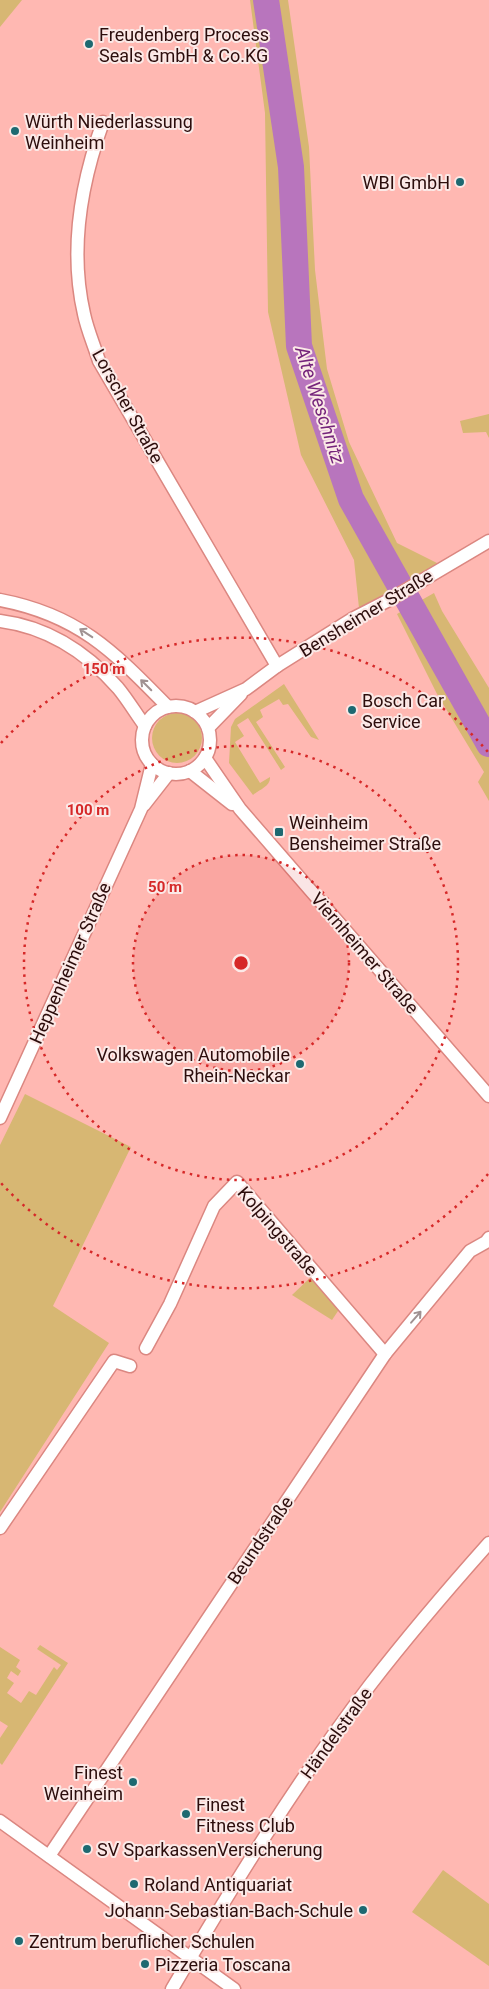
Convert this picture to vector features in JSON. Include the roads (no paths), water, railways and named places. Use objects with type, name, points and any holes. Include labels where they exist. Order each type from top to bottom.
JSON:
[{"type":"street","name":"Lorscher Straße","points":[[103,122],[92,155],[77,224],[77,271],[84,314],[100,361],[277,666]]},
{"type":"street","name":"Bensheimer Straße","points":[[208,728],[246,689],[277,666],[352,619],[390,600],[489,541]]},
{"type":"street","points":[[0,600],[23,605],[55,616],[82,630],[103,645],[168,707]]},
{"type":"street","points":[[0,621],[42,632],[64,642],[92,662],[119,689],[145,726]]},
{"type":"street","name":"Bensheimer Straße","points":[[195,712],[246,689]]},
{"type":"street","points":[[168,707],[187,708],[195,712],[203,719],[208,728],[209,748],[205,758],[190,771],[180,774],[169,773],[152,764],[142,746],[142,736],[150,717],[168,707]]},
{"type":"street","name":"Viernheimer Straße","points":[[205,758],[240,810],[489,1096]]},
{"type":"street","name":"Heppenheimer Straße","points":[[0,1118],[141,809],[152,764]]},
{"type":"street","name":"Viernheimer Straße","points":[[190,771],[240,810]]},
{"type":"street","name":"Heppenheimer Straße","points":[[141,809],[169,773]]},
{"type":"street","name":"Kolpingstraße","points":[[146,1348],[170,1304],[214,1206],[237,1182],[385,1354]]},
{"type":"street","name":"Beundstraße","points":[[49,1856],[385,1354],[470,1251],[486,1242],[489,1238]]},
{"type":"street","points":[[0,1528],[114,1362],[130,1366]]},
{"type":"street","name":"Händelstraße","points":[[172,1989],[190,1957],[296,1789],[364,1694],[439,1600],[489,1543]]},
{"type":"street","points":[[0,1821],[234,1989]]},
{"type":"waterway","name":"Alte Weschnitz","points":[[266,0],[291,167],[299,346],[351,499],[489,744]]},
{"type":"place","name":"Freudenberg Process Seals GmbH & Co.KG","points":[[89,44]]},
{"type":"place","name":"Würth Niederlassung Weinheim","points":[[15,131]]},
{"type":"place","name":"WBI GmbH","points":[[460,182]]},
{"type":"place","name":"Bosch Car Service","points":[[352,710]]},
{"type":"place","name":"Weinheim Bensheimer Straße","points":[[279,832]]},
{"type":"place","name":"Volkswagen Automobile Rhein-Neckar","points":[[300,1064]]},
{"type":"place","name":"Finest Weinheim","points":[[133,1782]]},
{"type":"place","name":"Finest Fitness Club","points":[[186,1814]]},
{"type":"place","name":"SV SparkassenVersicherung","points":[[87,1849]]},
{"type":"place","name":"Roland Antiquariat","points":[[134,1884]]},
{"type":"place","name":"Johann-Sebastian-Bach-Schule","points":[[363,1910]]},
{"type":"place","name":"Zentrum beruflicher Schulen","points":[[19,1941]]},
{"type":"place","name":"Pizzeria Toscana","points":[[145,1964]]}]
